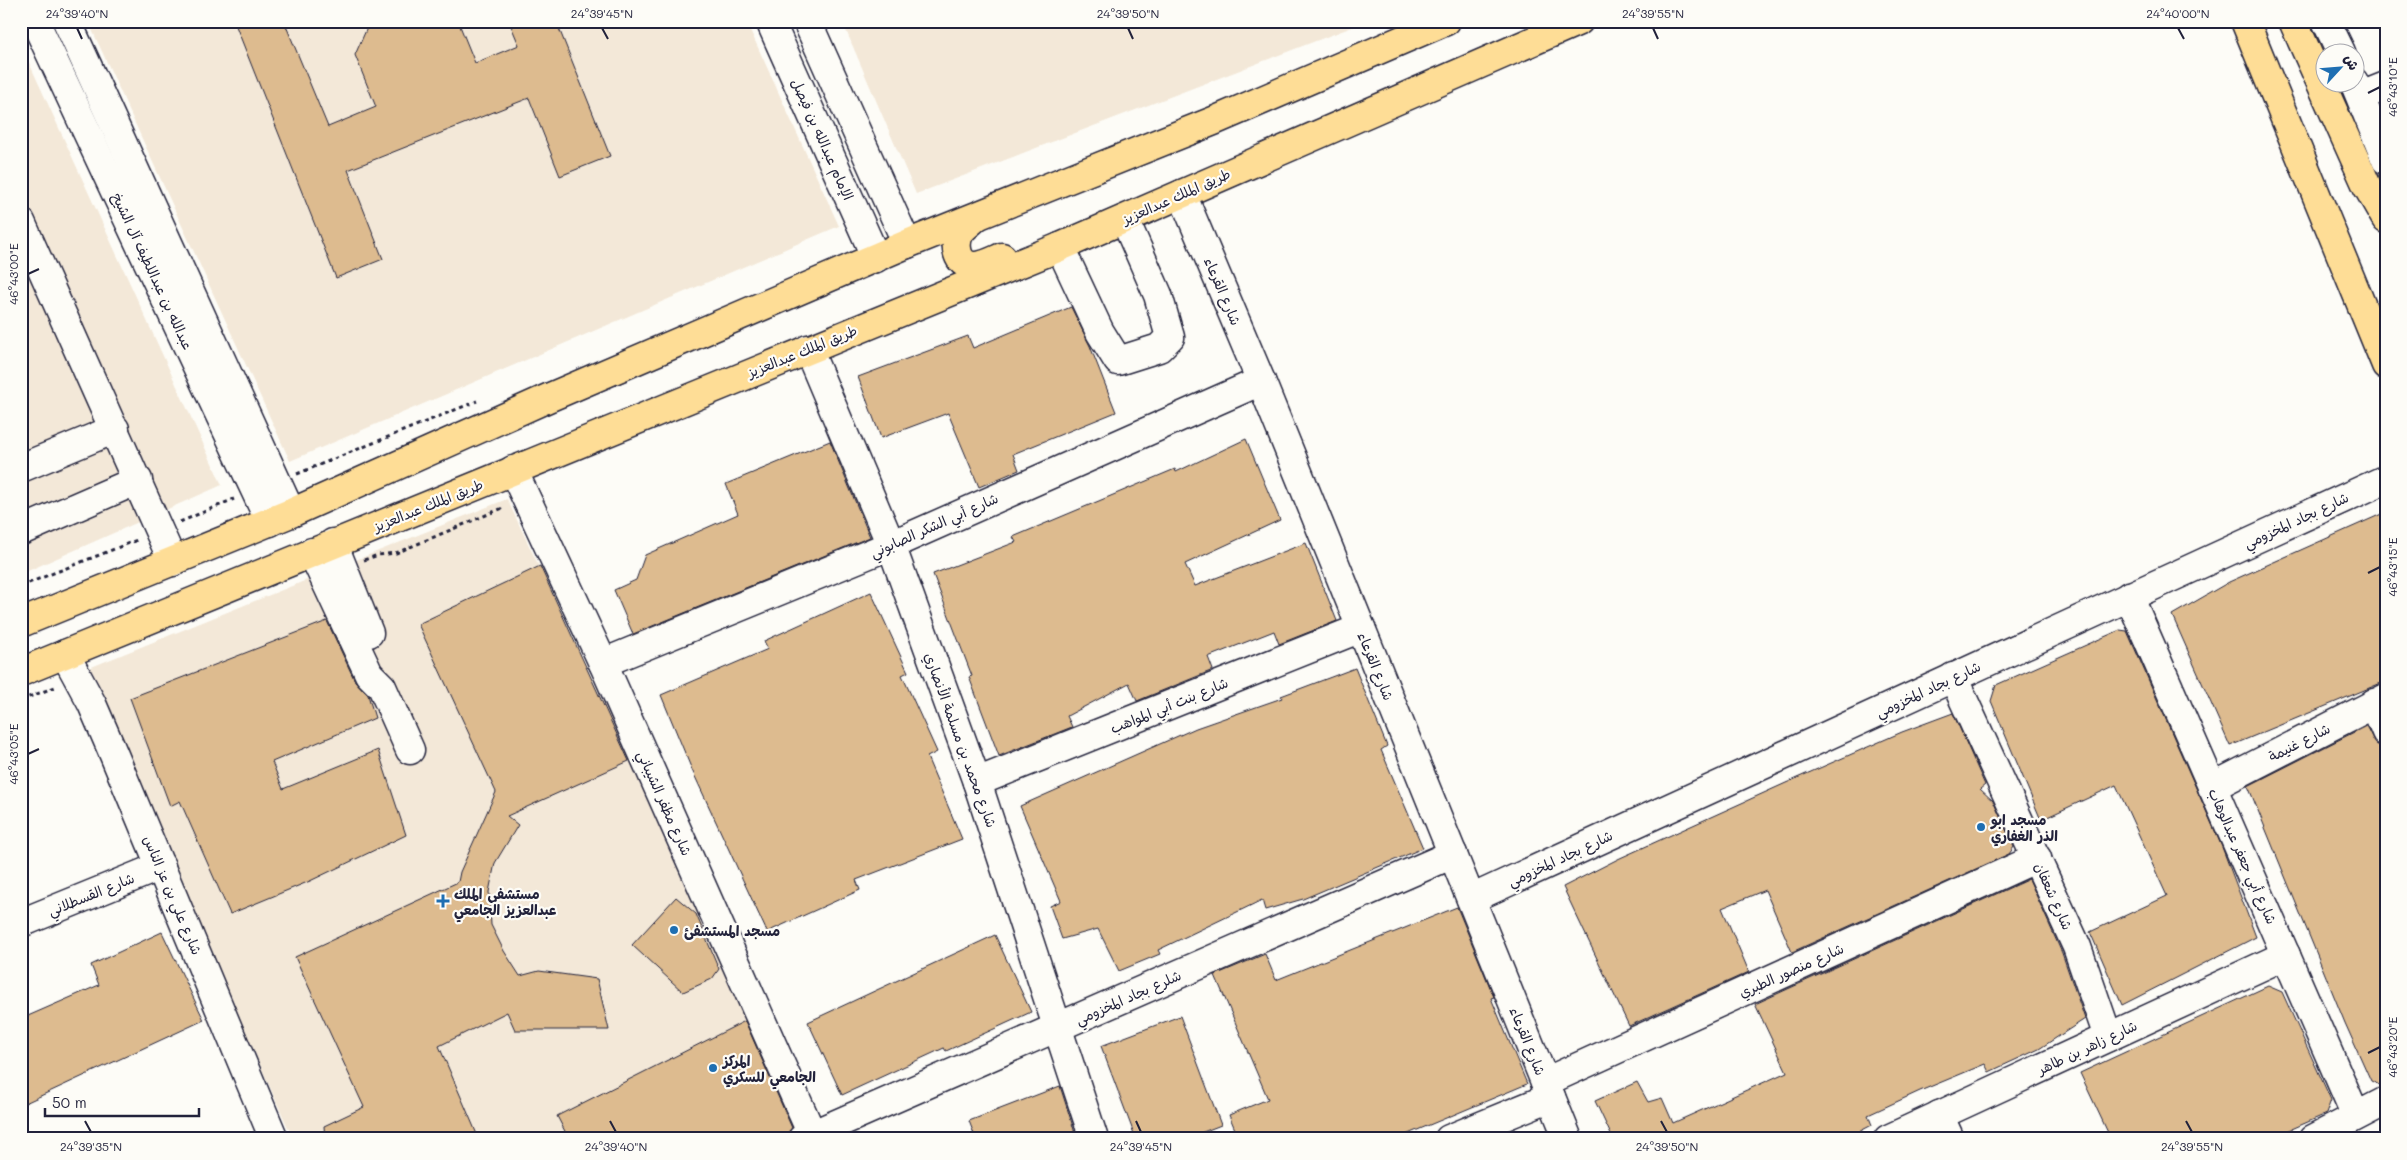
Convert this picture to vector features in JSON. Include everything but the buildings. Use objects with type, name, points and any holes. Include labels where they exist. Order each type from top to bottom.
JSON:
[{"type":"main road","points":[[21,623],[280,517],[548,398],[907,244],[1216,120],[1446,21]]},
{"type":"main road","name":"طريق الملك عبدالعزيز","points":[[21,672],[1125,220],[1306,138],[1579,21]]},
{"type":"main road","points":[[2246,21],[2386,365]]},
{"type":"main road","points":[[2256,21],[2336,202],[2386,324]]},
{"type":"main road","points":[[2293,21],[2376,188]]},
{"type":"main road","points":[[2312,21],[2321,42]]},
{"type":"main road","points":[[2352,92],[2376,188],[2386,219]]},
{"type":"main road","points":[[976,217],[960,233],[956,248],[961,260],[971,266],[982,265],[1218,166],[1306,138]]},
{"type":"street","name":"عبدالله بن عبداللطيف آل الشيخ","points":[[35,21],[280,517]]},
{"type":"street","name":"عبدالله بن عبداللطيف آل الشيخ","points":[[67,21],[280,517]]},
{"type":"street","name":"الإمام عبدالله بن فيصل","points":[[770,21],[876,258]]},
{"type":"street","points":[[807,21],[907,244]]},
{"type":"street","points":[[2326,21],[2336,42]]},
{"type":"street","points":[[2364,87],[2386,86]]},
{"type":"street","points":[[2353,92],[2386,160]]},
{"type":"street","name":"شارع القرعاء","points":[[1182,194],[1261,380],[1568,1139]]},
{"type":"street","points":[[1060,247],[1100,332],[1118,361],[1159,348],[1170,336],[1163,309],[1136,241],[1125,220]]},
{"type":"street","points":[[21,222],[138,480],[173,562]]},
{"type":"street","name":"شارع محمد بن مسلمة الأنصاري","points":[[808,349],[891,545],[977,782],[1059,1027],[1094,1139]]},
{"type":"street","name":"شارع أبي الشكر الصابوني","points":[[603,663],[891,545],[1261,380]]},
{"type":"street","points":[[21,468],[115,429]]},
{"type":"street","name":"شارع مظفر الشيباني","points":[[513,470],[603,663],[810,1137]]},
{"type":"street","name":"شارع بجاد المخزومي","points":[[1471,899],[2386,479]]},
{"type":"street","points":[[21,531],[138,480]]},
{"type":"street","points":[[322,548],[369,674],[382,687],[410,750]]},
{"type":"street","name":"شارع أبي جعفر عبدالوهاب","points":[[2129,596],[2356,1116]]},
{"type":"street","name":"شارع بنت أبي المواهب","points":[[977,782],[1361,628]]},
{"type":"street","name":"شارع علي بن عز الناس","points":[[65,654],[92,704],[161,866],[267,1136]]},
{"type":"street","name":"شارع شعفان","points":[[1953,677],[2077,947],[2108,1037]]},
{"type":"street","points":[[2380,700],[2386,732]]},
{"type":"street","name":"شارع غنيمة","points":[[2212,786],[2380,700]]},
{"type":"street","name":"شلرع بجاد المخزومي","points":[[810,1137],[1453,854]]},
{"type":"street","name":"شارع منصور الطبري","points":[[1449,1139],[1548,1090],[2037,858]]},
{"type":"street","name":"شارع القسطلاني","points":[[21,923],[161,866]]},
{"type":"street","name":"شارع زاهر بن طاهر","points":[[1888,1139],[1944,1127],[2108,1037],[2286,955]]},
{"type":"street","points":[[2313,1139],[2386,1102]]},
{"type":"path","points":[[293,476],[485,398]]},
{"type":"path","points":[[21,586],[160,531],[239,497]]},
{"type":"path","points":[[396,553],[526,498]]},
{"type":"shaded area","points":[[88,21],[746,21],[839,226],[290,461]]},
{"type":"shaded area","points":[[842,21],[1368,21],[916,194]]},
{"type":"shaded area","points":[[21,45],[222,485],[21,574]]},
{"type":"shaded area","name":"مستشفى الملك عبدالعزيز الجامعي","points":[[507,499],[808,1133],[794,1139],[293,1139],[84,670]]},
{"type":"place","name":"مسجد ابو الذر الغفاري","points":[[1981,827]]},
{"type":"place","name":"مستشفى الملك عبدالعزيز الجامعي","points":[[443,901]]},
{"type":"place","name":"مسجد المستشفئ","points":[[674,930]]},
{"type":"place","name":"المركز الجامعي للسكري","points":[[713,1068]]}]
